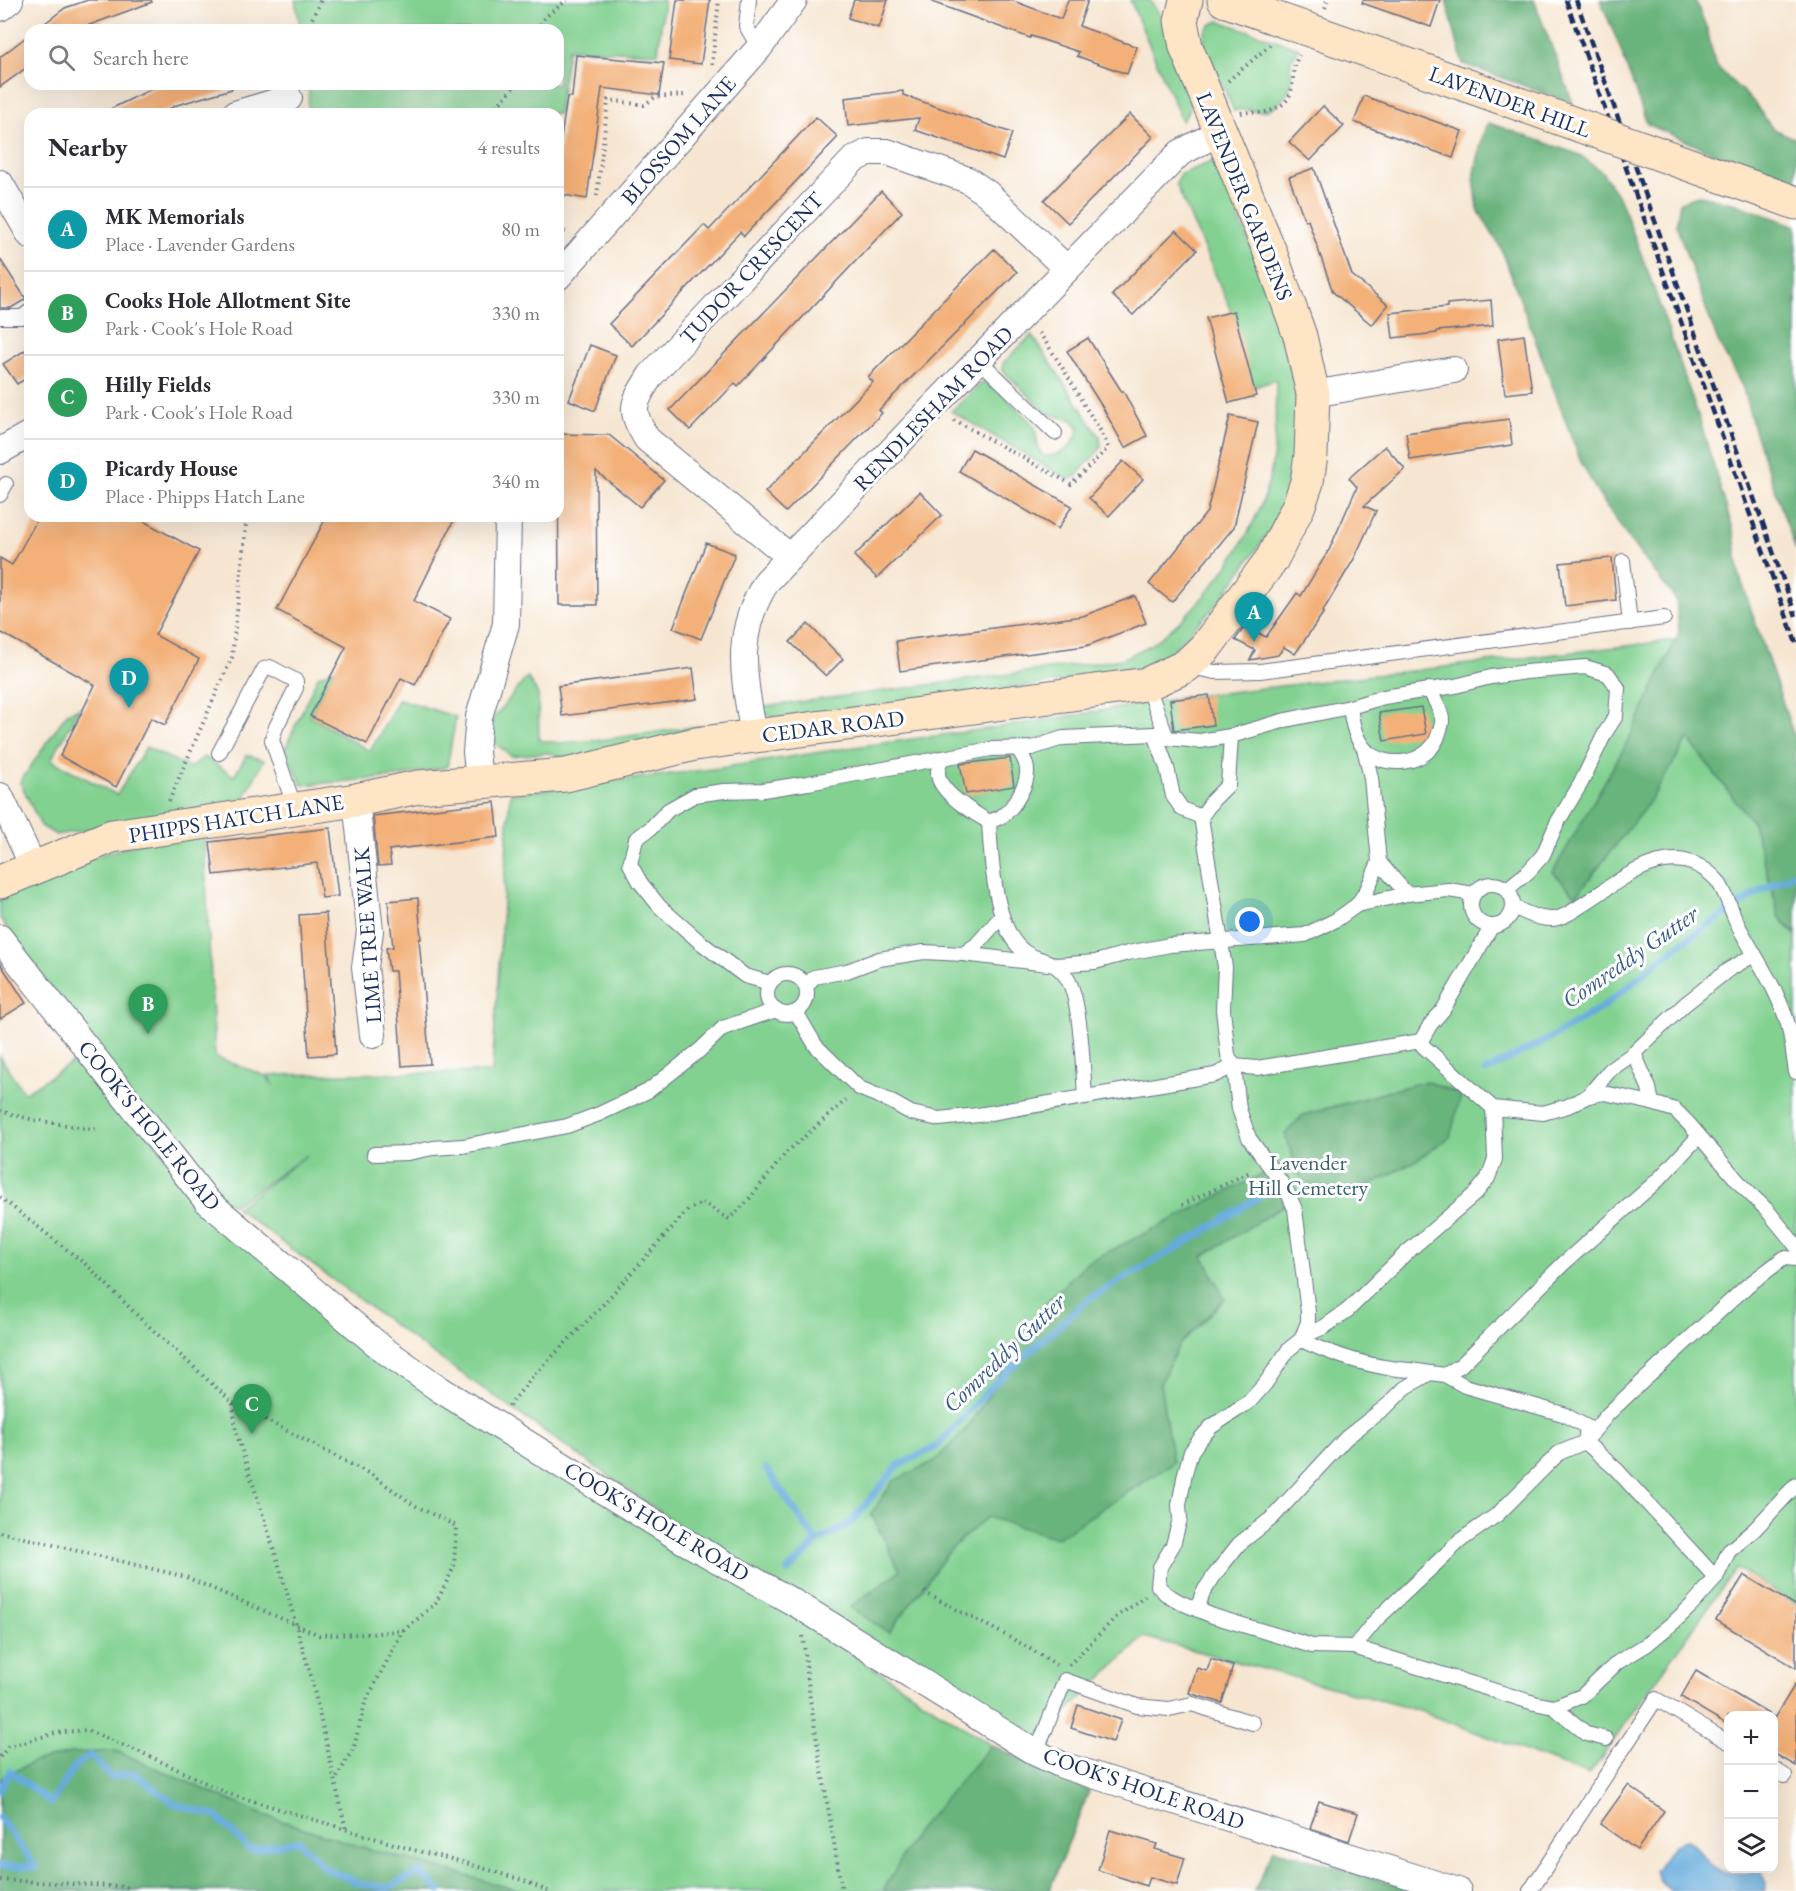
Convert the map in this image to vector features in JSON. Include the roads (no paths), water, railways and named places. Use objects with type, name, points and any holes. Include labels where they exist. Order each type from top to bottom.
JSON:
[{"type":"street","points":[[0,8],[10,0]]},
{"type":"street","name":"BLOSSOM LANE","points":[[564,270],[759,48],[794,0]]},
{"type":"street","name":"LAVENDER GARDENS","points":[[1186,0],[1181,21],[1186,47],[1229,123],[1299,336],[1313,394],[1311,455],[1307,482],[1299,505],[1272,559],[1225,624],[1186,666]]},
{"type":"street","name":"LAVENDER HILL","points":[[1224,0],[1274,20],[1494,95],[1796,203]]},
{"type":"street","points":[[255,108],[289,98]]},
{"type":"street","name":"RENDLESHAM ROAD","points":[[754,736],[743,651],[747,624],[755,601],[768,582],[1180,153],[1229,123]]},
{"type":"street","name":"TUDOR CRESCENT","points":[[790,557],[646,439],[635,420],[635,400],[651,375],[853,160],[868,152],[887,152],[968,180],[988,194],[1067,269]]},
{"type":"street","points":[[0,183],[22,203]]},
{"type":"street","points":[[1313,394],[1454,370]]},
{"type":"street","points":[[0,451],[24,437]]},
{"type":"street","points":[[479,781],[476,752],[478,717],[506,624],[508,522]]},
{"type":"street","name":"CEDAR ROAD","points":[[479,781],[566,775],[695,744],[1147,684],[1186,666]]},
{"type":"street","name":"PHIPPS HATCH LANE","points":[[0,882],[112,836],[356,800],[418,787],[479,781]]},
{"type":"street","points":[[0,796],[34,867]]},
{"type":"street","name":"LIME TREE WALK","points":[[356,800],[370,931],[365,967],[373,1035]]},
{"type":"street","name":"COOK'S HOLE ROAD","points":[[0,938],[207,1201],[367,1335],[441,1390],[684,1541],[800,1605],[1036,1753],[1062,1765],[1458,1891]]},
{"type":"lane","points":[[749,0],[746,26],[759,48]]},
{"type":"lane","points":[[0,317],[24,316]]},
{"type":"lane","points":[[979,360],[1055,433]]},
{"type":"lane","points":[[1623,561],[1630,623]]},
{"type":"lane","points":[[1186,666],[1215,672],[1260,671],[1664,618]]},
{"type":"lane","points":[[219,753],[264,669],[270,667],[293,678],[296,681],[296,688],[272,740],[295,809]]},
{"type":"lane","points":[[770,984],[745,976],[715,954],[660,907],[640,882],[630,864],[636,839],[651,828],[668,810],[695,795],[724,791],[763,790],[991,749],[1032,748],[1063,738],[1161,736],[1200,741],[1231,736],[1286,720],[1350,707],[1384,697],[1455,686],[1491,677],[1585,667],[1608,674],[1618,688],[1616,716],[1557,823],[1543,855],[1507,889]]},
{"type":"lane","points":[[1147,684],[1161,736],[1173,796],[1182,809],[1201,817]]},
{"type":"lane","points":[[1364,748],[1388,762],[1401,762],[1428,752],[1438,739],[1443,720],[1429,689]]},
{"type":"lane","points":[[1350,707],[1354,727],[1364,748],[1371,778],[1379,862],[1367,890],[1357,905]]},
{"type":"lane","points":[[1231,736],[1228,785],[1201,817],[1225,967],[1223,1010],[1228,1055],[1234,1066],[1239,1109],[1249,1138],[1286,1189],[1295,1209],[1308,1312],[1308,1322],[1301,1340]]},
{"type":"lane","points":[[988,822],[1002,816],[1021,794],[1028,772],[1024,758],[1018,749]]},
{"type":"lane","points":[[941,758],[938,773],[945,789],[969,810],[988,822]]},
{"type":"lane","points":[[988,822],[1001,917],[1024,952],[1056,965],[1068,980],[1076,1007],[1085,1096]]},
{"type":"lane","points":[[1514,907],[1527,914],[1553,919],[1572,912],[1640,868],[1662,861],[1687,862],[1702,869],[1717,880],[1736,921],[1774,989],[1787,1021],[1796,1072]]},
{"type":"lane","points":[[1379,862],[1407,894]]},
{"type":"lane","points":[[1499,884],[1507,889],[1512,897],[1514,907],[1510,916],[1504,922],[1492,926],[1479,921],[1473,913],[1471,903],[1474,894],[1482,886],[1499,884]]},
{"type":"lane","points":[[806,987],[814,977],[847,971],[879,959],[924,952],[963,954],[1056,965],[1095,962],[1170,945],[1305,935],[1335,920],[1357,905],[1407,894],[1448,890],[1474,894]]},
{"type":"lane","points":[[963,954],[976,945],[1001,917]]},
{"type":"lane","points":[[1421,1041],[1430,1025],[1443,1010],[1492,926]]},
{"type":"lane","points":[[1588,1096],[1610,1070],[1634,1053],[1684,1005],[1728,970],[1754,955]]},
{"type":"lane","points":[[789,974],[802,980],[806,987],[806,1001],[796,1012],[782,1013],[776,1010],[768,1000],[767,991],[770,984],[774,978],[789,974]]},
{"type":"lane","points":[[374,1154],[408,1153],[433,1148],[463,1146],[567,1126],[648,1091],[700,1050],[723,1028],[776,1010]]},
{"type":"lane","points":[[796,1012],[816,1046],[859,1088],[911,1113],[939,1119],[978,1115],[1215,1075],[1234,1066],[1267,1067],[1421,1041]]},
{"type":"lane","points":[[1421,1041],[1423,1046],[1493,1108],[1543,1113],[1568,1106],[1588,1096],[1604,1093],[1675,1110],[1743,1187],[1767,1210],[1796,1246]]},
{"type":"lane","points":[[1634,1053],[1649,1088],[1652,1103]]},
{"type":"lane","points":[[1493,1108],[1495,1159],[1488,1178],[1476,1193],[1405,1254],[1348,1310],[1289,1349],[1265,1384],[1250,1401],[1211,1427],[1191,1452],[1182,1487],[1180,1519],[1173,1545],[1160,1567],[1158,1587],[1166,1594],[1213,1616],[1312,1646],[1354,1647],[1534,1703],[1554,1707],[1587,1734],[1606,1739]]},
{"type":"lane","points":[[1445,1376],[1461,1365],[1564,1263],[1658,1180],[1699,1136]]},
{"type":"lane","points":[[1354,1647],[1376,1620],[1461,1540],[1498,1514],[1559,1453],[1585,1442],[1607,1415],[1747,1286],[1784,1258],[1796,1259]]},
{"type":"lane","points":[[1301,1340],[1322,1350],[1380,1366],[1418,1370],[1445,1376],[1465,1386],[1563,1414],[1587,1427],[1585,1442]]},
{"type":"lane","points":[[1198,1610],[1202,1594],[1239,1544],[1272,1518],[1346,1438],[1406,1388],[1430,1374]]},
{"type":"lane","points":[[1585,1442],[1616,1469],[1716,1578]]},
{"type":"lane","points":[[1554,1707],[1582,1696],[1618,1662],[1653,1639],[1691,1606],[1716,1578],[1729,1551],[1754,1530],[1796,1485]]},
{"type":"lane","points":[[1036,1753],[1065,1680],[1137,1706],[1169,1709],[1192,1704],[1253,1724]]},
{"type":"lane","points":[[1530,1891],[1656,1698],[1724,1740]]},
{"type":"water","points":[[1685,1840],[1695,1846],[1713,1867],[1724,1873],[1762,1873],[1767,1883],[1765,1891],[1671,1891],[1662,1884],[1655,1871],[1674,1844]]},
{"type":"waterway","name":"Comreddy Gutter","points":[[1486,1071],[1554,1036],[1604,1006],[1684,941],[1762,890],[1796,873]]},
{"type":"waterway","name":"Comreddy Gutter","points":[[788,1571],[817,1542],[851,1523],[897,1466],[936,1447],[990,1388],[1087,1300],[1202,1233],[1270,1190]]},
{"type":"waterway","points":[[766,1469],[817,1542]]},
{"type":"waterway","points":[[0,1790],[10,1771],[51,1803],[74,1767],[90,1755],[111,1777],[134,1773],[175,1804],[216,1816],[250,1850],[298,1841],[326,1869],[361,1884],[388,1888],[419,1872],[440,1891]]},
{"type":"waterway","points":[[0,1818],[36,1867],[0,1866]]},
{"type":"railway","points":[[1566,0],[1796,643]]},
{"type":"railway","points":[[1576,0],[1796,616]]},
{"type":"place","name":"MK Memorials","points":[[1254,642]]},
{"type":"place","name":"Picardy House","points":[[129,708]]},
{"type":"place","name":"Cooks Hole Allotment Site","points":[[148,1034]]},
{"type":"place","name":"Hilly Fields","points":[[252,1434]]},
{"type":"park label","name":"Lavender Hill Cemetery","points":[[1308,1174]]}]
